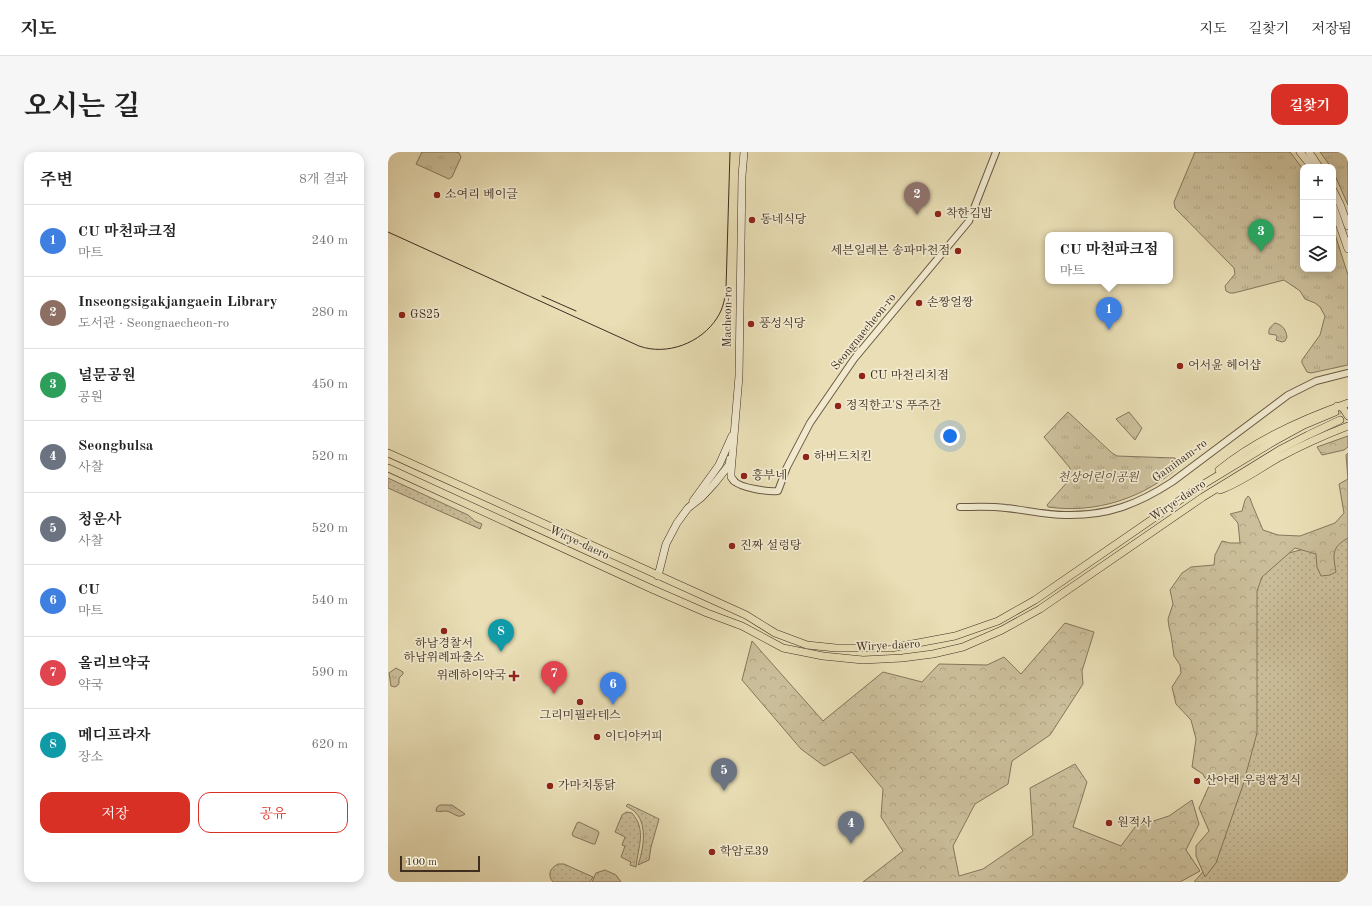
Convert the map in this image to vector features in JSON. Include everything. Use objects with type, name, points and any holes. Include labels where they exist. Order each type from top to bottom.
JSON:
[{"type":"main road","name":"Macheon-ro","points":[[734,481],[731,477],[731,472],[739,376],[742,176],[744,152]]},
{"type":"main road","points":[[1300,152],[1310,164]]},
{"type":"main road","points":[[1309,152],[1317,164]]},
{"type":"main road","points":[[1336,196],[1348,226]]},
{"type":"main road","points":[[1336,215],[1348,249]]},
{"type":"main road","name":"Wirye-daero","points":[[388,453],[746,615],[775,633],[807,644],[836,648],[891,648],[955,636],[998,621],[1035,600],[1199,487],[1237,456],[1300,421],[1336,409],[1348,403]]},
{"type":"main road","points":[[1336,409],[1343,408],[1348,416]]},
{"type":"main road","name":"Wirye-daero","points":[[388,468],[707,613],[742,626],[783,648],[823,656],[863,660],[902,658],[933,654],[963,647],[1002,630],[1040,609],[1203,497],[1281,449],[1340,420]]},
{"type":"main road","points":[[1203,497],[1233,485],[1303,445],[1346,427],[1348,420]]},
{"type":"main road","points":[[658,576],[666,544],[677,523],[719,465],[734,432]]},
{"type":"main road","points":[[688,508],[702,497],[729,465],[733,445]]},
{"type":"street","name":"Seongnaecheon-ro","points":[[734,481],[740,485],[770,492],[778,490],[787,467],[810,423],[854,359],[969,221],[996,152]]},
{"type":"street","name":"Gaminam-ro","points":[[960,507],[1003,507],[1066,515],[1105,512],[1131,505],[1172,482],[1288,395],[1316,381],[1348,374]]},
{"type":"green space","points":[[422,152],[456,152],[459,153],[461,157],[452,177],[449,179],[416,164]]},
{"type":"green space","points":[[1195,152],[1290,152],[1300,165],[1300,272],[1336,272],[1336,237],[1348,275],[1348,365],[1311,373],[1307,372],[1302,360],[1320,335],[1325,316],[1320,307],[1305,299],[1300,291],[1284,280],[1234,293],[1226,291],[1225,286],[1235,274],[1234,268],[1175,208],[1174,202]]},
{"type":"green space","points":[[1320,152],[1348,152],[1348,205],[1336,178],[1336,164],[1329,164]]},
{"type":"green space","points":[[1275,323],[1282,326],[1285,330],[1287,337],[1285,341],[1282,342],[1276,340],[1276,335],[1269,334],[1270,328]]},
{"type":"green space","name":"천상어린이공원","points":[[1068,412],[1117,456],[1175,458],[1180,466],[1151,487],[1118,501],[1101,506],[1084,508],[1066,509],[1048,507],[1047,505],[1070,479],[1070,468],[1044,437]]},
{"type":"green space","points":[[1129,412],[1142,428],[1135,440],[1116,419]]},
{"type":"green space","points":[[1348,436],[1348,447],[1344,450],[1322,455],[1317,447]]},
{"type":"green space","points":[[1348,453],[1348,479],[1346,455]]},
{"type":"green space","points":[[388,478],[468,515],[475,521],[482,524],[480,529],[388,488]]},
{"type":"green space","points":[[1348,479],[1348,538],[1336,548],[1334,552],[1336,572],[1330,575],[1321,576],[1317,567],[1316,554],[1295,548],[1262,577],[1257,591],[1257,733],[1243,785],[1216,863],[1205,877],[1196,856],[1196,846],[1209,831],[1199,808],[1209,786],[1203,774],[1192,767],[1196,739],[1191,720],[1176,704],[1172,687],[1181,673],[1180,665],[1174,656],[1169,627],[1168,619],[1173,604],[1170,590],[1182,573],[1191,567],[1214,565],[1215,555],[1222,541],[1240,543],[1238,523],[1230,514],[1242,511],[1245,500],[1248,496],[1263,530],[1278,535],[1300,536],[1335,523],[1344,513],[1339,484]]},
{"type":"green space","points":[[1348,530],[1348,882],[1194,882],[1208,866],[1248,579],[1262,560],[1331,542]]},
{"type":"green space","points":[[1065,623],[1094,632],[1082,671],[1083,684],[1050,735],[1012,761],[1008,784],[975,804],[953,846],[959,876],[983,869],[1033,835],[1030,788],[1075,764],[1087,782],[1073,827],[1121,846],[1135,827],[1169,816],[1192,800],[1199,824],[1186,850],[1200,871],[1180,882],[863,882],[903,851],[881,817],[883,789],[852,752],[824,766],[801,749],[742,680],[752,641],[823,721],[883,672],[922,682],[939,664],[987,665],[1004,657],[1021,674]]},
{"type":"green space","points":[[396,668],[403,672],[403,674],[399,678],[398,685],[395,687],[391,686],[389,673]]},
{"type":"green space","points":[[628,804],[659,819],[649,860],[638,865],[643,846],[643,831],[640,818],[634,811],[626,806]]},
{"type":"green space","points":[[440,805],[452,805],[465,814],[458,816],[446,811],[436,811],[437,807]]},
{"type":"green space","points":[[626,812],[632,813],[639,826],[640,839],[636,867],[630,865],[631,862],[621,857],[625,846],[622,845],[625,837],[615,832],[622,815]]},
{"type":"green space","points":[[579,822],[598,831],[599,833],[595,844],[573,836],[572,834],[577,823]]},
{"type":"green space","points":[[558,864],[564,864],[593,877],[590,882],[553,882],[550,877],[550,872]]},
{"type":"green space","points":[[605,870],[616,875],[621,882],[592,882],[596,873]]},
{"type":"tunnel","points":[[1335,412],[1348,409]]},
{"type":"tram line","points":[[388,232],[639,346],[650,349],[672,348],[693,340],[702,334],[710,327],[721,311],[726,289],[730,152]]},
{"type":"tram line","points":[[542,296],[576,311]]},
{"type":"place","name":"소여리 베이글","points":[[437,195]]},
{"type":"place","name":"착한김밥","points":[[938,214]]},
{"type":"place","name":"Inseongsigakjangaein Library","points":[[917,215]]},
{"type":"place","name":"동네식당","points":[[752,220]]},
{"type":"place","name":"세븐일레븐 송파마천점","points":[[958,251]]},
{"type":"place","name":"널문공원","points":[[1261,252]]},
{"type":"place","name":"손짱얼짱","points":[[919,303]]},
{"type":"place","name":"GS25","points":[[402,315]]},
{"type":"place","name":"풍성식당","points":[[751,324]]},
{"type":"place","name":"CU 마천파크점","points":[[1109,330]]},
{"type":"place","name":"어서윤 헤어샵","points":[[1180,366]]},
{"type":"place","name":"CU 마천리치점","points":[[862,376]]},
{"type":"place","name":"정직한고'S 푸주간","points":[[838,406]]},
{"type":"place","name":"하버드치킨","points":[[806,457]]},
{"type":"place","name":"흥부네","points":[[744,476]]},
{"type":"place","name":"진짜 설렁탕","points":[[732,546]]},
{"type":"place","name":"하남경찰서 하남위례파출소","points":[[444,631]]},
{"type":"place","name":"메디프라자","points":[[501,652]]},
{"type":"place","name":"위례하이약국","points":[[514,676]]},
{"type":"place","name":"올리브약국","points":[[554,694]]},
{"type":"place","name":"그리미필라테스","points":[[580,702]]},
{"type":"place","name":"CU","points":[[613,705]]},
{"type":"place","name":"이디야커피","points":[[597,737]]},
{"type":"place","name":"산아래 우렁쌈정식","points":[[1197,781]]},
{"type":"place","name":"가마치통닭","points":[[550,786]]},
{"type":"place","name":"청운사","points":[[724,791]]},
{"type":"place","name":"원적사","points":[[1109,823]]},
{"type":"place","name":"Seongbulsa","points":[[851,844]]},
{"type":"place","name":"학암로39","points":[[712,852]]}]
